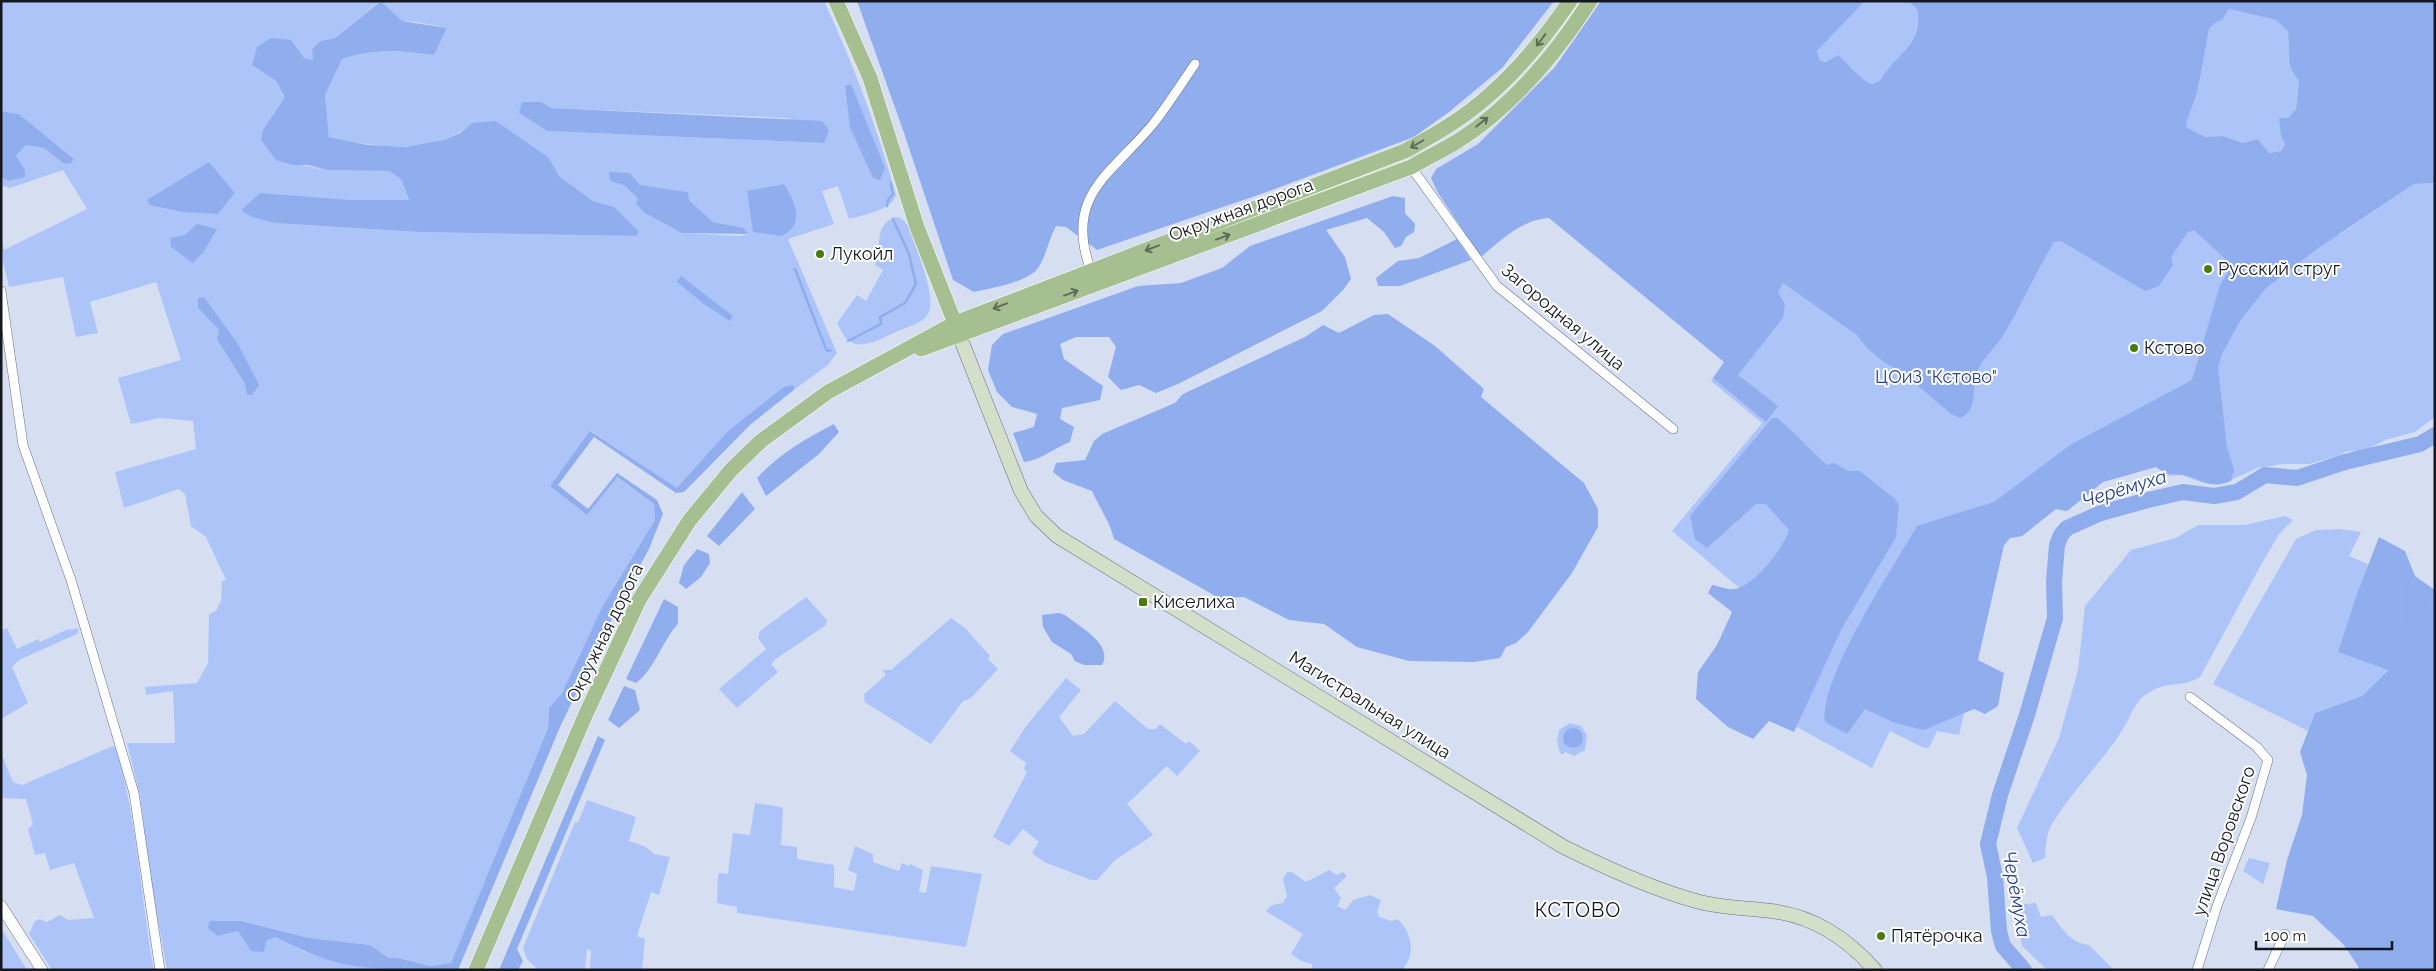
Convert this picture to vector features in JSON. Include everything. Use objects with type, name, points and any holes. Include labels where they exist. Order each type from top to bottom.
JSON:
[{"type":"main road","points":[[836,1],[870,78],[917,227],[957,329]]},
{"type":"main road","name":"Окружная дорога","points":[[476,970],[611,657],[639,600],[663,559],[703,504],[744,457],[778,426],[855,377],[957,329],[1091,271],[1405,151],[1449,126],[1491,93],[1534,49],[1570,1]]},
{"type":"main road","name":"Окружная дорога","points":[[957,329],[1411,167],[1459,140],[1504,105],[1547,59],[1590,1]]},
{"type":"main road","name":"Магистральная улица","points":[[957,329],[1021,491],[1036,516],[1057,536],[1562,846],[1611,870],[1696,901],[1726,907],[1776,912],[1804,918],[1838,936],[1859,953],[1875,970]]},
{"type":"street","points":[[1091,271],[1084,251],[1083,215],[1093,189],[1153,124],[1194,64]]},
{"type":"street","name":"Загородная улица","points":[[1411,167],[1490,279],[1673,429]]},
{"type":"street","points":[[1,291],[24,450],[71,580],[134,793],[160,970]]},
{"type":"street","name":"улица Воровского","points":[[2190,697],[2257,748],[2268,760],[2252,818],[2218,906],[2197,970]]},
{"type":"street","points":[[1,906],[42,970]]},
{"type":"street","points":[[2268,970],[2285,934]]},
{"type":"green space","points":[[1,1],[380,1],[335,38],[320,41],[312,49],[313,60],[304,58],[252,65],[276,81],[285,97],[263,130],[276,160],[327,170],[389,171],[401,179],[409,201],[353,200],[260,193],[241,210],[253,217],[274,223],[419,232],[636,236],[614,207],[593,201],[559,176],[549,158],[472,123],[456,134],[422,145],[384,146],[329,137],[325,95],[342,59],[366,53],[388,51],[434,55],[447,28],[401,21],[381,1],[824,1],[864,97],[896,195],[889,205],[883,209],[849,219],[838,186],[822,191],[834,224],[788,239],[837,353],[828,365],[795,389],[793,385],[727,432],[677,489],[591,431],[550,486],[587,515],[616,477],[654,504],[655,520],[603,605],[562,693],[549,708],[548,728],[451,963],[431,966],[398,958],[389,958],[370,945],[309,938],[241,921],[218,936],[238,931],[266,941],[275,937],[305,952],[386,970],[167,970],[151,881],[140,795],[127,743],[175,743],[173,691],[146,695],[145,687],[197,683],[208,663],[209,614],[216,611],[221,601],[222,581],[226,580],[206,537],[191,526],[185,494],[179,489],[124,508],[115,472],[196,449],[193,421],[160,418],[131,424],[118,378],[181,360],[156,282],[90,302],[98,333],[76,337],[63,277],[9,287],[1,252],[1,236],[4,250],[87,209],[63,170],[10,188],[1,185],[1,177],[8,181],[25,170],[16,156],[26,145],[44,148],[63,163],[74,159],[19,114],[1,111]],"holes":[[[541,102],[552,108],[788,118],[824,143],[547,131],[519,113]],[[630,173],[640,185],[688,192],[688,199],[713,222],[744,228],[748,234],[741,236],[682,233],[624,185]],[[226,183],[235,193],[218,214]],[[198,308],[238,344],[247,395],[245,384],[218,339],[219,330]]]},
{"type":"green space","points":[[381,1],[402,21],[447,28],[434,55],[377,52],[342,59],[325,95],[329,137],[368,145],[406,147],[443,140],[460,133],[472,123],[496,121],[549,158],[559,176],[593,201],[614,207],[639,232],[636,236],[419,232],[274,223],[252,217],[241,210],[260,193],[353,200],[409,200],[401,179],[389,171],[327,170],[308,165],[293,165],[276,160],[261,140],[263,130],[285,97],[276,81],[252,65],[257,47],[271,38],[291,40],[304,58],[313,60],[312,49],[320,41],[335,38]]},
{"type":"green space","points":[[857,1],[1554,1],[1502,68],[1449,112],[1414,137],[1264,193],[1097,250],[1066,227],[1056,226],[1036,271],[1020,280],[974,292],[953,280],[903,130]]},
{"type":"green space","points":[[1601,1],[1865,1],[1817,51],[1820,60],[1826,62],[1838,55],[1871,84],[1880,81],[1886,71],[1913,40],[1918,21],[1917,9],[1911,4],[1911,1],[2435,1],[2435,183],[2414,184],[2317,249],[2266,288],[2240,321],[2222,354],[2218,368],[2227,447],[2234,470],[2231,481],[2210,484],[2189,476],[2167,473],[2156,467],[2103,482],[2067,511],[2056,509],[2022,536],[2010,538],[2004,545],[1978,660],[2004,673],[1998,706],[1985,714],[1974,709],[1924,730],[1895,723],[1865,709],[1847,734],[1825,722],[1826,703],[1833,679],[1860,623],[1917,526],[1994,502],[2070,445],[2192,380],[2220,285],[2232,265],[2194,230],[2187,233],[2171,257],[2173,265],[2159,286],[2145,291],[2061,241],[2054,242],[2004,334],[1976,374],[1970,409],[1960,418],[1951,414],[1902,372],[1885,363],[1868,349],[1857,335],[1783,283],[1778,292],[1785,305],[1783,318],[1738,375],[1778,406],[1766,422],[1713,378],[1724,362],[1549,218],[1520,227],[1481,257],[1438,193],[1431,178],[1436,169],[1478,144],[1555,67]],"holes":[[[2229,9],[2276,20],[2288,31],[2289,63],[2299,81],[2296,109],[2288,118],[2279,118],[2281,136],[2285,144],[2281,151],[2269,153],[2258,139],[2243,143],[2223,136],[2205,137],[2186,127],[2197,93],[2209,29],[2215,23],[2222,20]]]},
{"type":"green space","points":[[1865,1],[1911,1],[1911,4],[1917,9],[1918,21],[1912,40],[1880,81],[1871,84],[1858,77],[1852,68],[1820,60],[1817,51]]},
{"type":"green space","points":[[2229,9],[2276,20],[2289,31],[2289,63],[2299,81],[2296,109],[2288,118],[2281,136],[2285,144],[2281,151],[2269,153],[2258,139],[2243,143],[2223,136],[2205,137],[2186,127],[2197,94],[2209,29]]},
{"type":"green space","points":[[851,84],[885,168],[880,180],[873,178],[850,127],[845,86]]},
{"type":"green space","points":[[522,102],[541,102],[552,108],[822,121],[829,130],[824,143],[547,131],[519,113]]},
{"type":"green space","points":[[1,111],[19,114],[74,159],[70,164],[63,163],[44,148],[26,145],[16,156],[25,170],[25,177],[8,181],[1,177]]},
{"type":"green space","points":[[209,162],[235,193],[218,214],[183,212],[150,205],[147,200]]},
{"type":"green space","points":[[609,172],[630,173],[640,185],[688,192],[689,200],[713,222],[744,228],[748,234],[682,233],[645,213],[636,204],[638,198],[624,185],[610,181]]},
{"type":"green space","name":"ЦОиЗ \"Кстово\"","points":[[2435,183],[2435,417],[2415,432],[2385,440],[2363,452],[2347,451],[2338,456],[2309,464],[2283,464],[2257,468],[2220,485],[2203,483],[2182,475],[2169,476],[2156,467],[2103,482],[2067,511],[2056,509],[2022,536],[2010,538],[2004,545],[1959,735],[1937,731],[1929,748],[1924,748],[1890,731],[1872,768],[1793,725],[1823,659],[1672,531],[1762,423],[1711,381],[1727,359],[1781,248],[1886,207],[2339,235],[2414,184]]},
{"type":"green space","points":[[784,184],[796,212],[794,225],[781,236],[753,232],[747,191]]},
{"type":"green space","points":[[1393,196],[1405,198],[1405,213],[1415,224],[1414,232],[1406,237],[1401,246],[1395,248],[1384,232],[1367,218],[1326,230],[1345,257],[1351,279],[1343,290],[1322,311],[1178,384],[1156,393],[1139,385],[1121,390],[1108,377],[1116,347],[1109,337],[1076,337],[1060,344],[1064,359],[1103,386],[1100,400],[1062,408],[1060,419],[1074,427],[1070,442],[1036,459],[1024,462],[1013,433],[1034,427],[1037,414],[1012,407],[997,392],[988,370],[992,345],[1003,334],[1138,286],[1181,283],[1222,268],[1250,246]]},
{"type":"green space","points":[[895,217],[901,218],[908,225],[920,257],[930,296],[928,314],[919,322],[877,341],[855,344],[846,339],[837,323],[857,295],[866,301],[883,270],[875,265],[879,238],[883,226]]},
{"type":"green space","points":[[197,224],[217,229],[204,251],[193,263],[171,247],[170,238],[185,235]]},
{"type":"green space","points":[[1457,239],[1471,260],[1400,286],[1378,286],[1376,278],[1398,261],[1419,258]]},
{"type":"green space","points":[[681,276],[733,316],[730,321],[704,304],[677,282]]},
{"type":"green space","points":[[204,297],[238,344],[259,385],[252,395],[247,395],[245,384],[217,339],[219,330],[198,308],[198,298]]},
{"type":"green space","points":[[1388,314],[1435,346],[1484,389],[1481,397],[1584,483],[1598,509],[1598,527],[1572,573],[1528,632],[1516,643],[1506,647],[1500,658],[1474,662],[1409,661],[1357,647],[1324,624],[1289,620],[1244,597],[1219,598],[1114,539],[1092,491],[1063,480],[1053,472],[1056,463],[1085,460],[1094,441],[1102,434],[1175,403],[1183,394],[1305,337],[1323,325],[1339,333],[1374,315]]},
{"type":"green space","points":[[793,385],[795,389],[751,424],[684,492],[676,493],[594,437],[558,485],[588,509],[617,473],[657,500],[663,514],[649,549],[622,598],[560,727],[458,970],[385,969],[343,964],[325,959],[275,937],[266,941],[264,952],[251,951],[238,931],[218,936],[208,928],[210,921],[241,921],[309,938],[370,945],[389,958],[398,958],[431,966],[451,963],[548,728],[549,708],[562,693],[603,605],[655,520],[654,504],[617,477],[587,515],[550,486],[590,431],[677,488],[727,432],[784,387]]},
{"type":"green space","points":[[1772,418],[1777,418],[1790,429],[1827,465],[1834,463],[1848,471],[1860,471],[1895,499],[1899,505],[1896,537],[1841,630],[1794,732],[1769,721],[1753,739],[1728,727],[1696,699],[1698,672],[1717,645],[1732,612],[1708,593],[1712,585],[1735,589],[1751,581],[1775,556],[1789,530],[1766,504],[1756,504],[1707,548],[1695,539],[1690,516]]},
{"type":"green space","points":[[834,424],[839,432],[819,454],[766,496],[757,478],[765,469],[793,448]]},
{"type":"green space","points":[[742,492],[755,509],[719,546],[707,536]]},
{"type":"green space","points":[[2285,516],[2293,520],[2279,534],[2200,677],[2156,689],[2139,701],[2110,749],[2070,798],[2052,824],[2047,836],[2045,858],[2033,863],[2017,828],[2059,738],[2078,670],[2085,606],[2131,550],[2176,538],[2198,525],[2245,525]]},
{"type":"green space","points":[[2340,529],[2361,532],[2349,556],[2368,564],[2338,652],[2388,669],[2362,696],[2315,713],[2308,731],[2213,684],[2296,539],[2316,530]]},
{"type":"green space","points":[[2379,537],[2405,551],[2415,576],[2435,590],[2435,970],[2359,970],[2343,944],[2313,916],[2276,909],[2287,860],[2302,815],[2307,775],[2300,752],[2315,713],[2362,696],[2388,670],[2338,652],[2358,591]]},
{"type":"green space","points":[[697,549],[709,554],[710,563],[701,577],[686,589],[679,583],[684,565]]},
{"type":"green space","points":[[806,597],[827,620],[826,625],[776,659],[771,664],[778,672],[737,708],[719,689],[766,649],[758,638],[760,631]]},
{"type":"green space","points":[[664,599],[678,607],[678,624],[643,677],[636,683],[626,679]]},
{"type":"green space","points":[[951,618],[965,628],[990,656],[988,659],[998,669],[970,699],[963,701],[931,744],[865,702],[864,694],[886,675],[882,670],[891,670]]},
{"type":"green space","points":[[7,628],[17,649],[38,639],[40,642],[66,630],[79,628],[77,634],[19,660],[12,667],[28,703],[1,719],[1,631]]},
{"type":"green space","points":[[1066,678],[1081,690],[1059,717],[1073,736],[1084,734],[1115,701],[1148,729],[1156,729],[1160,724],[1186,744],[1189,741],[1200,751],[1177,776],[1167,766],[1127,804],[1153,835],[1115,860],[1097,880],[1091,880],[1044,862],[1032,853],[1039,842],[1023,829],[1009,846],[993,837],[1027,772],[1024,769],[1026,763],[1010,751],[1026,726]]},
{"type":"green space","points":[[624,686],[635,690],[640,710],[619,728],[608,720]]},
{"type":"green space","points":[[1570,723],[1581,726],[1587,735],[1585,750],[1574,756],[1565,752],[1563,755],[1560,753],[1557,742],[1559,730]]},
{"type":"green space","points":[[598,736],[605,740],[517,949],[523,961],[518,970],[499,970]]},
{"type":"green space","points":[[113,746],[116,748],[129,803],[154,970],[52,970],[29,934],[35,921],[40,919],[47,922],[60,915],[68,920],[94,918],[74,863],[50,870],[45,853],[35,855],[28,829],[33,824],[26,799],[1,798],[1,753],[13,782],[22,785]]},
{"type":"green space","points":[[587,800],[636,817],[629,841],[646,847],[654,854],[670,857],[659,895],[651,892],[637,936],[645,939],[642,970],[590,970],[591,951],[587,949],[585,970],[538,970],[527,959],[523,948],[575,822],[578,823]]},
{"type":"green space","points":[[755,803],[781,807],[783,809],[781,845],[797,847],[797,859],[834,865],[834,887],[854,891],[857,874],[848,870],[855,846],[873,854],[873,862],[899,871],[902,863],[908,866],[910,864],[923,870],[919,892],[926,893],[931,866],[982,874],[966,947],[737,913],[737,907],[717,903],[718,876],[719,873],[728,874],[733,833],[750,835]]},
{"type":"green space","points":[[2249,858],[2270,863],[2263,884],[2243,871]]},
{"type":"green space","points":[[1329,870],[1337,875],[1343,872],[1347,876],[1334,888],[1341,898],[1337,906],[1346,910],[1353,900],[1370,895],[1381,900],[1377,912],[1379,917],[1392,921],[1397,919],[1403,926],[1410,940],[1411,951],[1403,970],[1312,970],[1312,964],[1301,961],[1291,954],[1303,934],[1266,911],[1272,905],[1283,903],[1287,896],[1283,879],[1287,872],[1292,872],[1306,882]]},
{"type":"green space","points":[[2036,903],[2041,917],[2052,915],[2072,938],[2089,945],[2114,970],[2047,970],[2022,946],[2014,905]]},
{"type":"green space","points":[[1,928],[27,970],[1,970]]},
{"type":"shaded area","points":[[2406,586],[2420,590],[2428,601],[2423,619],[2411,632],[2403,617]]},
{"type":"shaded area","points":[[1059,613],[1065,615],[1086,630],[1099,643],[1104,657],[1102,665],[1084,665],[1075,661],[1071,654],[1052,642],[1043,627],[1042,615]]},
{"type":"shaded area","points":[[1573,728],[1580,731],[1583,738],[1580,745],[1573,748],[1566,745],[1563,738],[1566,731]]},
{"type":"waterway","points":[[887,206],[888,200],[893,194],[891,184]]},
{"type":"waterway","points":[[848,341],[881,324],[880,317],[905,303],[916,284],[909,254],[893,219]]},
{"type":"waterway","points":[[795,269],[826,349],[828,351],[831,350]]},
{"type":"waterway","name":"Черёмуха","points":[[2024,970],[2003,946],[1999,931],[1995,877],[1988,844],[2000,795],[2027,715],[2055,618],[2054,582],[2057,545],[2061,535],[2067,528],[2101,513],[2148,500],[2183,492],[2214,496],[2237,492],[2265,475],[2297,478],[2345,462],[2420,444],[2435,435]]},
{"type":"place","name":"Лукойл","points":[[820,254]]},
{"type":"place","name":"Русский струг","points":[[2208,269]]},
{"type":"place","name":"Кстово","points":[[2134,348]]},
{"type":"place","name":"Киселиха","points":[[1143,602]]},
{"type":"place","name":"Пятёрочка","points":[[1881,936]]},
{"type":"district","name":"КСТОВО","points":[[1578,910]]}]
